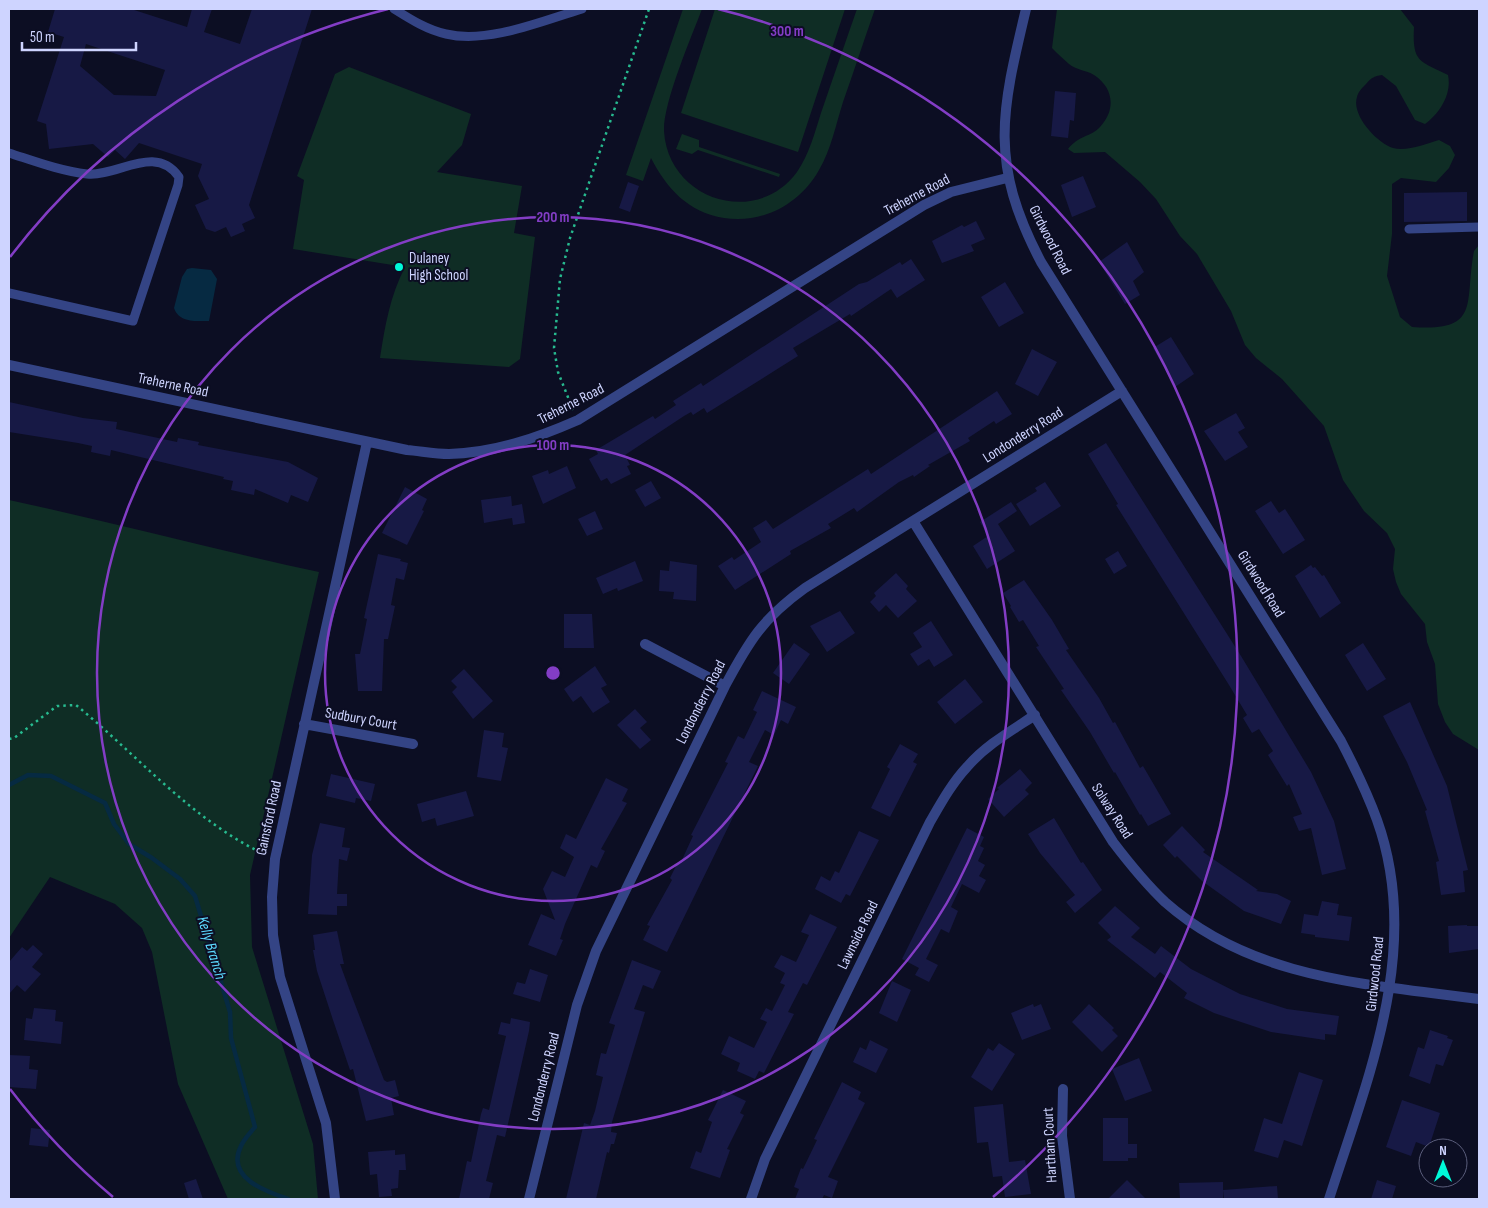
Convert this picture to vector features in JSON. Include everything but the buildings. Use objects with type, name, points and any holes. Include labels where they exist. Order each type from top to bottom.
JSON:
[{"type":"street","name":"Girdwood Road","points":[[1026,9],[1005,101],[1003,140],[1007,178],[1024,229],[1041,262],[1341,740],[1362,780],[1378,822],[1389,869],[1395,949],[1391,987],[1383,1028],[1329,1199]]},
{"type":"street","name":"Treherne Road","points":[[9,365],[407,450],[447,454],[471,452],[542,436],[578,420],[924,206],[951,192],[1007,178]]},
{"type":"street","name":"Londonderry Road","points":[[529,1199],[577,1004],[596,951],[726,686],[746,647],[762,624],[780,606],[1122,391]]},
{"type":"street","name":"Gainsford Road","points":[[336,1199],[326,1123],[280,978],[273,935],[272,897],[274,859],[367,442]]},
{"type":"street","name":"Solway Road","points":[[913,521],[1113,842],[1135,870],[1165,902],[1196,926],[1232,947],[1270,963],[1308,974],[1479,999]]},
{"type":"street","points":[[645,644],[726,686]]},
{"type":"street","name":"Lawnside Road","points":[[751,1199],[766,1159],[934,815],[967,767],[994,742],[1035,715]]},
{"type":"street","name":"Sudbury Court","points":[[304,724],[413,744]]},
{"type":"street","name":"Hartham Court","points":[[1063,1089],[1062,1136],[1070,1199]]},
{"type":"lane","points":[[394,9],[421,26],[447,35],[473,36],[508,32],[582,9]]},
{"type":"lane","points":[[9,153],[60,169],[88,174],[105,173],[148,160],[168,164],[179,177],[134,321],[9,293]]},
{"type":"lane","points":[[1409,229],[1479,227]]},
{"type":"path","points":[[578,420],[563,390],[554,348],[560,279],[570,238],[649,9]]},
{"type":"path","points":[[9,739],[14,738],[57,706],[76,705],[116,738],[207,820],[238,842],[274,859]]},
{"type":"green space","points":[[683,9],[702,9],[678,70],[668,104],[664,131],[669,155],[681,174],[697,189],[717,198],[738,202],[759,199],[780,189],[797,172],[811,143],[857,9],[875,9],[823,162],[802,193],[779,209],[753,218],[724,218],[711,215],[689,205],[680,197],[664,180],[651,158],[643,181],[626,175]]},
{"type":"green space","points":[[715,9],[845,9],[798,152],[681,113]]},
{"type":"green space","points":[[1057,9],[1400,9],[1414,27],[1416,54],[1424,63],[1448,75],[1448,89],[1444,103],[1425,124],[1415,120],[1396,86],[1382,75],[1369,80],[1358,95],[1356,104],[1358,112],[1367,127],[1387,145],[1393,148],[1404,149],[1439,140],[1450,146],[1455,155],[1449,168],[1436,182],[1401,178],[1392,184],[1392,234],[1387,276],[1400,317],[1412,327],[1450,325],[1460,319],[1466,310],[1474,251],[1479,245],[1479,750],[1453,734],[1445,722],[1438,704],[1435,664],[1427,642],[1425,624],[1401,594],[1396,582],[1393,569],[1395,549],[1387,533],[1364,511],[1343,480],[1324,426],[1282,379],[1256,358],[1245,345],[1231,311],[1197,254],[1180,236],[1156,199],[1140,182],[1105,152],[1074,153],[1068,149],[1076,141],[1093,133],[1100,127],[1109,114],[1110,100],[1106,86],[1101,80],[1091,73],[1072,66],[1052,48]]},
{"type":"green space","points":[[349,67],[471,114],[462,145],[437,172],[522,186],[514,233],[535,237],[520,359],[509,367],[380,358],[392,300],[405,267],[293,249],[304,180],[297,176],[335,74]]},
{"type":"green space","points":[[682,134],[699,140],[699,147],[780,174],[779,177],[698,150],[692,154],[676,149]]},
{"type":"green space","points":[[9,500],[319,572],[250,875],[252,947],[313,1144],[318,1199],[228,1199],[178,1084],[152,952],[142,928],[115,904],[50,877],[9,938]]},
{"type":"water","points":[[187,269],[211,270],[217,279],[209,321],[184,319],[176,313],[174,308],[182,277]]},
{"type":"waterway","name":"Kelly Branch","points":[[9,785],[28,775],[51,776],[105,803],[114,824],[129,844],[180,879],[195,896],[230,1012],[231,1038],[255,1127],[245,1138],[241,1146],[238,1157],[239,1167],[243,1175],[260,1188],[288,1199]]},
{"type":"place","name":"Dulaney High School","points":[[399,267]]}]
